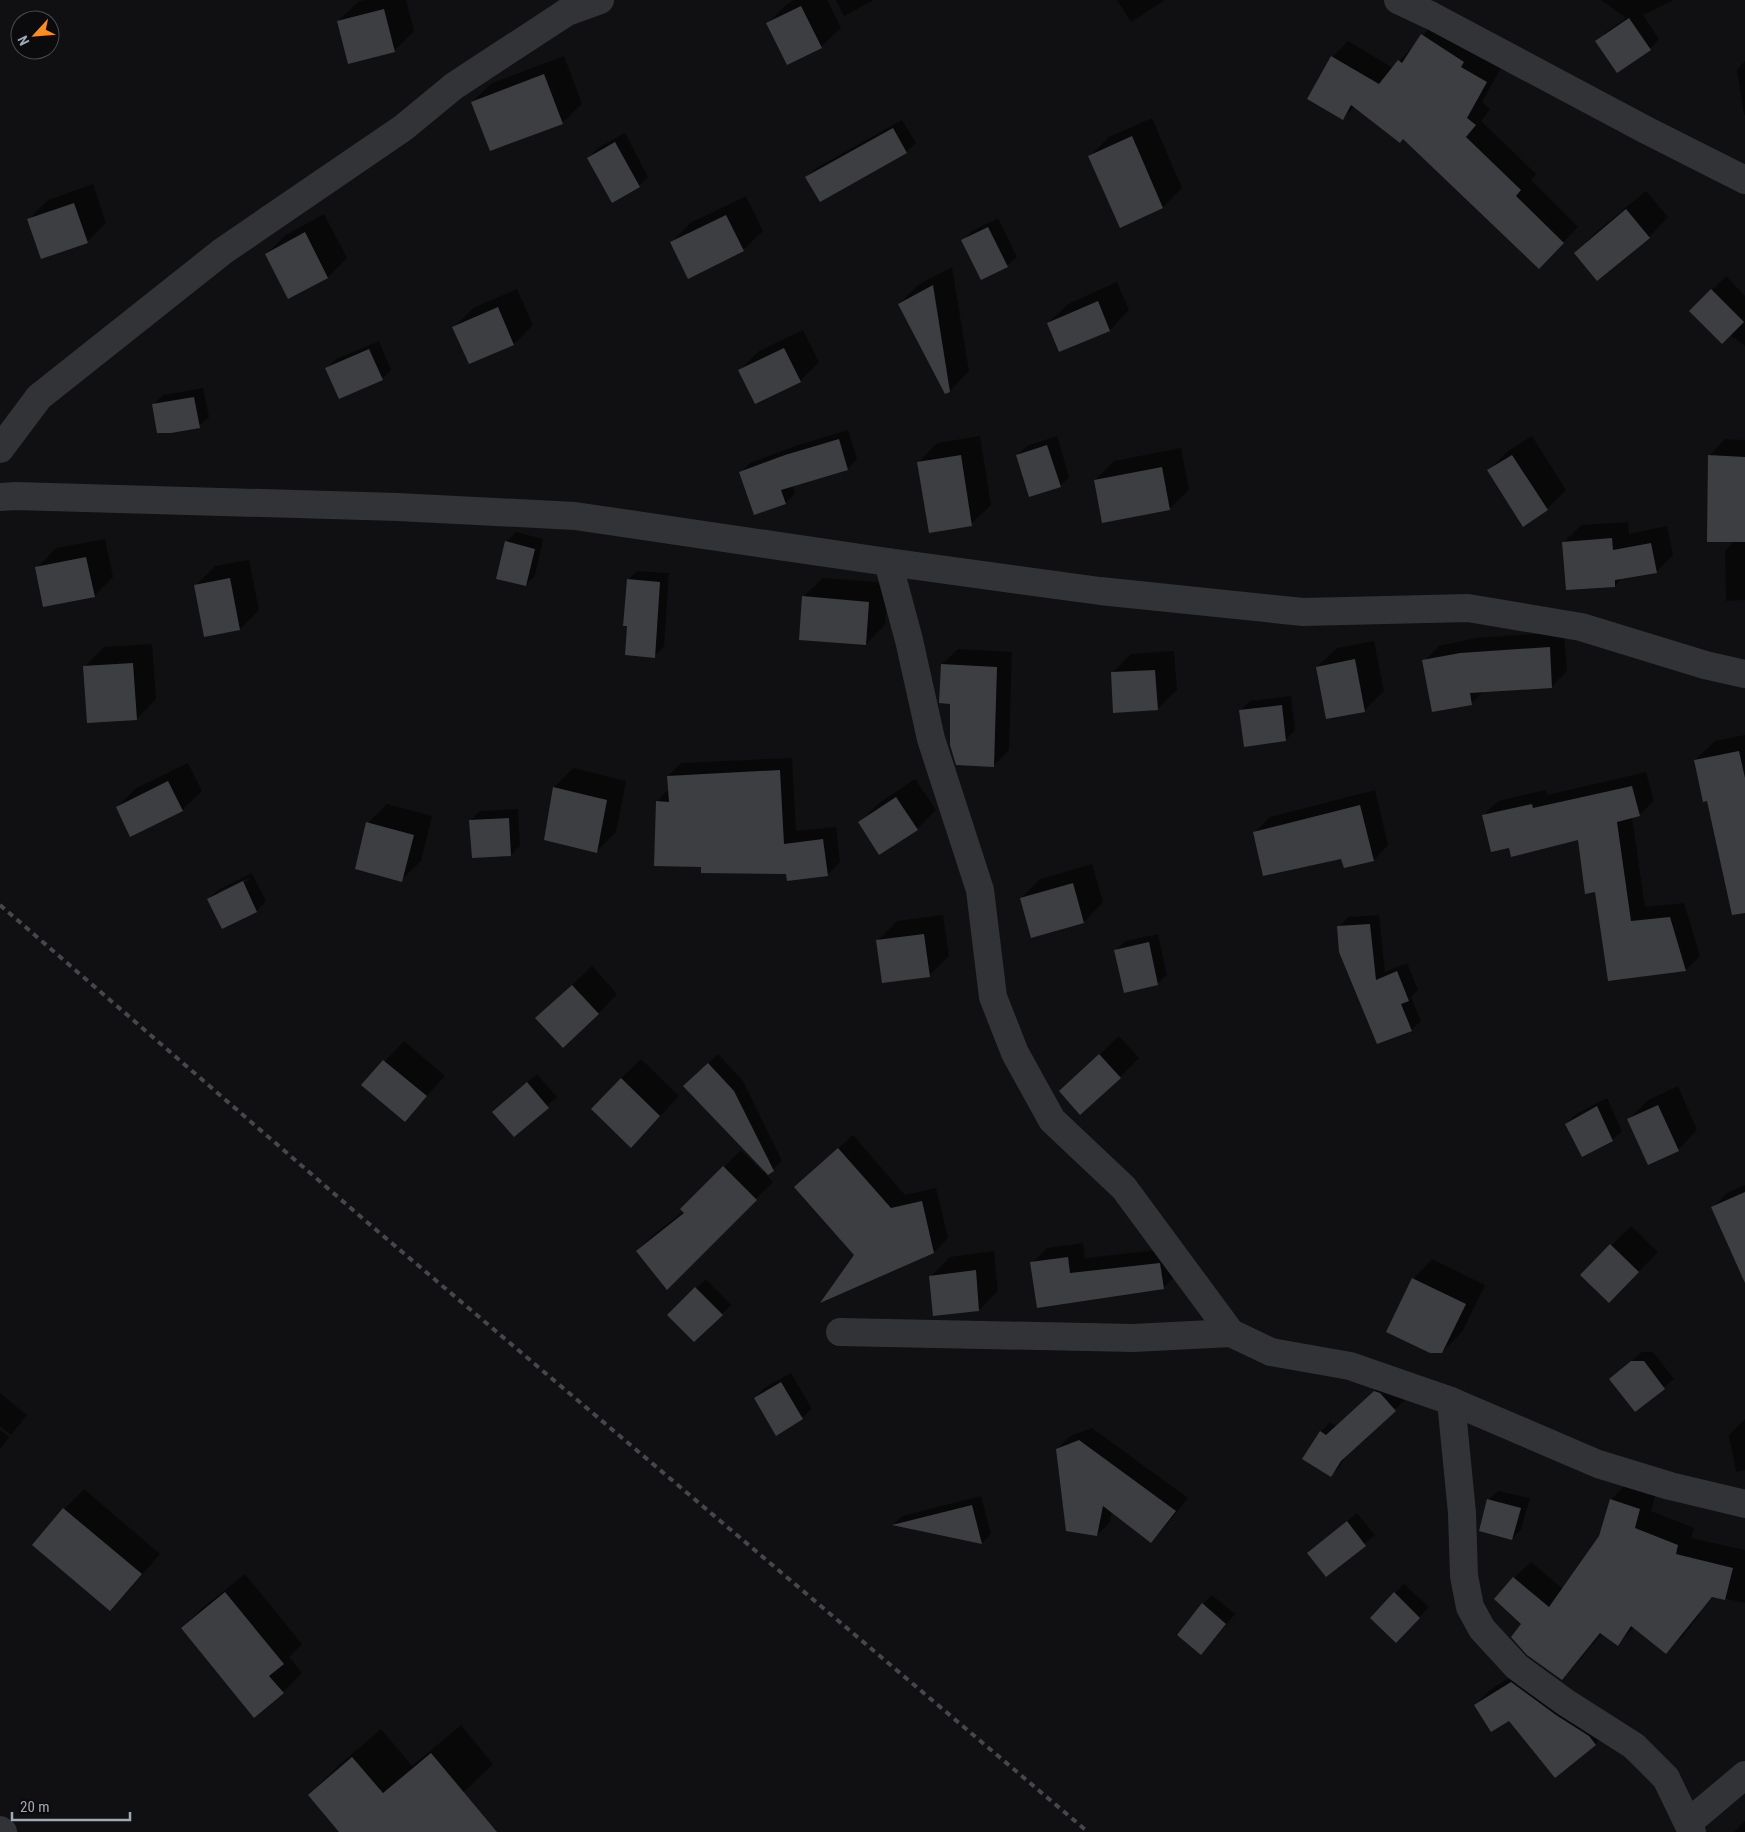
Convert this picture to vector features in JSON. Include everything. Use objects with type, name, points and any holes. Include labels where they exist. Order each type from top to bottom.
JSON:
[{"type":"street","points":[[0,449],[39,397],[223,251],[403,128],[454,86],[567,12],[600,0]]},
{"type":"street","points":[[1398,0],[1745,180]]},
{"type":"street","points":[[0,498],[16,496],[398,507],[575,516],[1100,591],[1303,612],[1468,608],[1581,628],[1705,666],[1745,674]]},
{"type":"street","points":[[888,562],[909,640],[931,739],[980,890],[993,997],[1015,1053],[1052,1120],[1124,1188],[1230,1333]]},
{"type":"street","points":[[840,1332],[1133,1338],[1230,1333],[1272,1352],[1350,1366],[1451,1401],[1598,1464],[1670,1486],[1745,1504]]},
{"type":"street","points":[[1451,1401],[1462,1513],[1464,1576],[1470,1607],[1482,1630],[1517,1667],[1565,1702],[1634,1746],[1666,1778],[1690,1828],[1745,1775]]},
{"type":"building","points":[[801,6],[822,48],[787,65],[766,23]]},
{"type":"building","points":[[384,9],[395,52],[348,64],[337,21]]},
{"type":"building","points":[[1629,18],[1651,50],[1617,73],[1595,41]]},
{"type":"building","points":[[1421,34],[1464,62],[1461,67],[1487,82],[1467,118],[1476,125],[1466,137],[1521,190],[1516,196],[1564,243],[1539,269],[1403,139],[1400,143],[1351,105],[1343,120],[1307,99],[1331,56],[1379,84],[1398,60],[1402,63]]},
{"type":"building","points":[[544,74],[563,124],[490,151],[471,102]]},
{"type":"building","points":[[893,128],[907,153],[820,202],[805,177]]},
{"type":"building","points":[[1132,136],[1163,208],[1120,228],[1088,156]]},
{"type":"building","points":[[615,142],[640,187],[612,203],[587,158]]},
{"type":"building","points":[[74,203],[88,243],[41,259],[27,219]]},
{"type":"building","points":[[1626,209],[1650,238],[1597,281],[1574,253]]},
{"type":"building","points":[[726,215],[744,251],[688,279],[670,242]]},
{"type":"building","points":[[988,227],[1008,267],[981,280],[961,240]]},
{"type":"building","points":[[305,232],[328,278],[288,299],[265,254]]},
{"type":"building","points":[[933,285],[950,392],[945,394],[898,304]]},
{"type":"building","points":[[1711,289],[1744,322],[1722,344],[1689,311]]},
{"type":"building","points":[[1098,301],[1110,331],[1059,352],[1047,323]]},
{"type":"building","points":[[498,307],[514,345],[469,364],[452,327]]},
{"type":"building","points":[[784,348],[801,382],[755,404],[738,370]]},
{"type":"building","points":[[369,349],[383,380],[339,399],[325,368]]},
{"type":"building","points":[[194,397],[200,428],[171,433],[157,433],[152,404]]},
{"type":"building","points":[[839,439],[848,470],[781,490],[786,504],[754,515],[739,472],[785,455]]},
{"type":"building","points":[[1047,445],[1061,487],[1029,497],[1016,455]]},
{"type":"building","points":[[961,455],[972,526],[929,533],[917,462]]},
{"type":"building","points":[[1512,455],[1548,510],[1523,527],[1487,470]]},
{"type":"building","points":[[1708,455],[1745,457],[1745,542],[1707,542]]},
{"type":"building","points":[[1162,467],[1170,510],[1102,523],[1094,480]]},
{"type":"building","points":[[1612,538],[1613,550],[1651,543],[1657,573],[1615,580],[1615,587],[1566,590],[1562,542]]},
{"type":"building","points":[[505,541],[535,549],[526,586],[496,579]]},
{"type":"building","points":[[86,557],[95,597],[43,607],[35,567]]},
{"type":"building","points":[[230,578],[240,630],[204,637],[194,585]]},
{"type":"building","points":[[627,579],[660,582],[655,658],[625,655],[627,626],[623,626]]},
{"type":"building","points":[[802,596],[869,602],[866,645],[799,640]]},
{"type":"building","points":[[1550,647],[1552,688],[1470,693],[1472,705],[1432,712],[1422,660],[1460,653]]},
{"type":"building","points":[[1355,659],[1365,712],[1326,719],[1316,667]]},
{"type":"building","points":[[133,663],[137,720],[87,723],[83,666]]},
{"type":"building","points":[[941,664],[997,667],[994,767],[956,765],[950,745],[950,704],[939,703]]},
{"type":"building","points":[[1155,670],[1158,710],[1113,713],[1111,672]]},
{"type":"building","points":[[1282,705],[1286,741],[1244,747],[1239,710]]},
{"type":"building","points":[[1739,751],[1745,778],[1745,913],[1732,915],[1707,801],[1703,802],[1694,760]]},
{"type":"building","points":[[780,770],[784,844],[823,839],[828,876],[787,881],[786,874],[701,873],[701,867],[654,866],[656,801],[669,802],[667,776]]},
{"type":"building","points":[[168,781],[183,811],[130,837],[116,807]]},
{"type":"building","points":[[1632,786],[1640,816],[1617,822],[1631,921],[1670,917],[1686,971],[1608,981],[1595,892],[1585,894],[1578,840],[1511,857],[1509,848],[1491,852],[1482,815],[1532,804],[1533,808]]},
{"type":"building","points":[[553,787],[607,800],[597,853],[544,840]]},
{"type":"building","points":[[896,797],[918,830],[879,855],[858,822]]},
{"type":"building","points":[[1360,805],[1374,861],[1344,868],[1341,859],[1263,876],[1253,832]]},
{"type":"building","points":[[509,818],[511,856],[472,858],[469,820]]},
{"type":"building","points":[[366,822],[414,835],[402,882],[355,869]]},
{"type":"building","points":[[243,881],[257,912],[222,929],[207,899]]},
{"type":"building","points":[[1073,883],[1084,923],[1031,938],[1020,898]]},
{"type":"building","points":[[1370,924],[1376,980],[1397,971],[1409,1001],[1401,1004],[1412,1031],[1377,1044],[1339,952],[1337,926]]},
{"type":"building","points":[[924,934],[930,977],[882,983],[876,940]]},
{"type":"building","points":[[1149,942],[1158,985],[1124,993],[1114,950]]},
{"type":"building","points":[[572,985],[599,1014],[563,1048],[535,1018]]},
{"type":"building","points":[[1099,1054],[1121,1078],[1080,1115],[1059,1091]]},
{"type":"building","points":[[383,1060],[427,1096],[405,1122],[361,1085]]},
{"type":"building","points":[[708,1063],[734,1091],[774,1171],[768,1175],[683,1086]]},
{"type":"building","points":[[621,1078],[660,1116],[631,1148],[591,1109]]},
{"type":"building","points":[[527,1082],[549,1108],[514,1137],[492,1112]]},
{"type":"building","points":[[1658,1105],[1679,1151],[1648,1165],[1627,1119]]},
{"type":"building","points":[[1597,1106],[1613,1141],[1582,1157],[1565,1124]]},
{"type":"building","points":[[838,1148],[891,1208],[922,1201],[934,1253],[820,1303],[854,1255],[794,1187]]},
{"type":"building","points":[[723,1166],[757,1200],[667,1290],[636,1251],[684,1213],[680,1209]]},
{"type":"building","points":[[1745,1192],[1745,1283],[1711,1207]]},
{"type":"building","points":[[1610,1244],[1639,1272],[1609,1303],[1580,1275]]},
{"type":"building","points":[[1068,1257],[1070,1273],[1160,1263],[1164,1289],[1037,1308],[1030,1262]]},
{"type":"building","points":[[976,1270],[979,1311],[933,1316],[929,1276]]},
{"type":"building","points":[[1412,1278],[1466,1304],[1442,1353],[1430,1353],[1386,1332]]},
{"type":"building","points":[[695,1287],[723,1315],[694,1342],[667,1315]]},
{"type":"building","points":[[1631,1361],[1644,1361],[1665,1389],[1635,1412],[1609,1379]]},
{"type":"building","points":[[781,1382],[803,1419],[776,1436],[754,1398]]},
{"type":"building","points":[[1374,1391],[1380,1393],[1396,1411],[1341,1461],[1331,1477],[1302,1459],[1320,1431],[1326,1435]]},
{"type":"building","points":[[1079,1440],[1176,1511],[1151,1543],[1103,1506],[1097,1536],[1066,1531],[1056,1449]]},
{"type":"building","points":[[1487,1499],[1521,1508],[1512,1540],[1479,1531]]},
{"type":"building","points":[[1610,1499],[1640,1509],[1635,1528],[1678,1545],[1676,1554],[1733,1568],[1725,1600],[1712,1597],[1666,1654],[1631,1626],[1618,1646],[1600,1633],[1562,1680],[1527,1655],[1511,1637],[1521,1624],[1494,1599],[1513,1577],[1549,1607],[1599,1536]]},
{"type":"building","points":[[972,1505],[982,1544],[892,1525]]},
{"type":"building","points":[[63,1508],[142,1574],[110,1611],[32,1545]]},
{"type":"building","points":[[1347,1521],[1366,1546],[1326,1577],[1307,1553]]},
{"type":"building","points":[[225,1592],[284,1664],[269,1676],[284,1693],[254,1718],[181,1628]]},
{"type":"building","points":[[1394,1592],[1420,1618],[1396,1643],[1370,1618]]},
{"type":"building","points":[[1202,1603],[1226,1624],[1201,1655],[1177,1635]]},
{"type":"building","points":[[1511,1682],[1556,1715],[1589,1736],[1596,1745],[1555,1778],[1509,1721],[1491,1732],[1474,1705]]},
{"type":"building","points":[[431,1753],[497,1832],[339,1832],[308,1795],[352,1757],[383,1793]]},
{"type":"railway","points":[[0,905],[368,1223],[1088,1832]]}]
